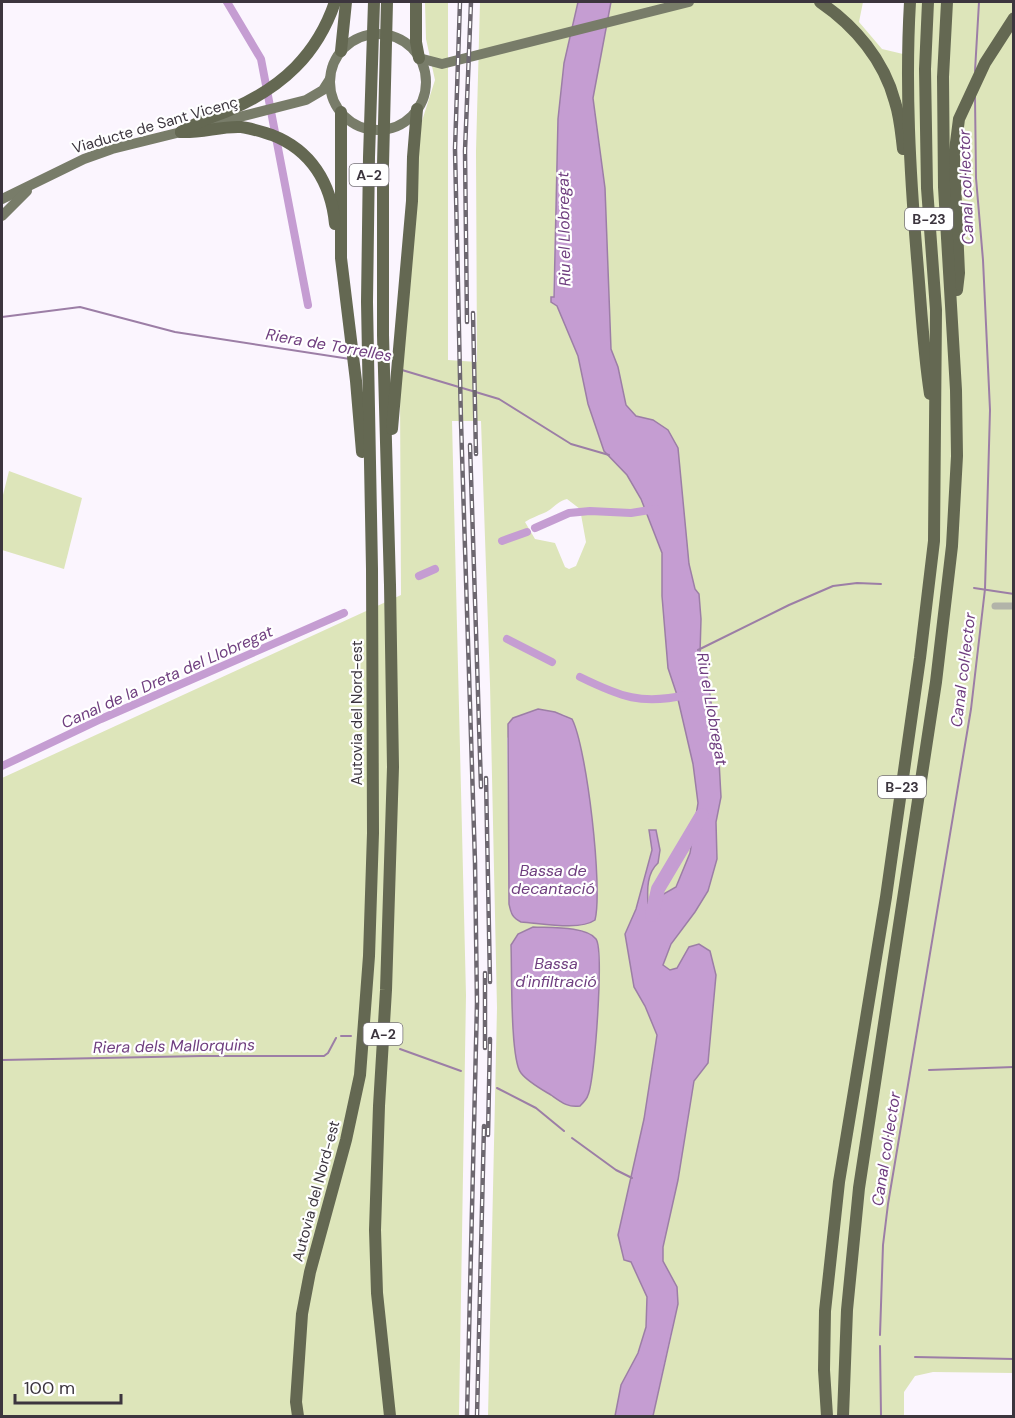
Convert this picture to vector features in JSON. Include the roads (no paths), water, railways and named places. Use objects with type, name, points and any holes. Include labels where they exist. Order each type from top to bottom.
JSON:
[{"type":"highway","points":[[181,132],[194,122],[249,107],[279,84],[310,50],[323,30],[335,2]]},
{"type":"highway","points":[[341,51],[346,2]]},
{"type":"highway","name":"Autovia del Nord-est","points":[[298,1416],[296,1402],[302,1314],[310,1272],[351,1120],[360,1075],[369,956],[373,833],[372,569],[363,382],[368,349],[369,157],[374,2]]},
{"type":"highway","name":"A-2","points":[[387,2],[383,177],[383,351],[389,388],[392,439],[386,453],[393,767],[375,1230],[377,1293],[390,1416]]},
{"type":"highway","points":[[416,2],[416,42],[419,58]]},
{"type":"highway","points":[[820,2],[835,12],[861,38],[887,79],[895,101],[911,200]]},
{"type":"highway","points":[[910,2],[907,74],[911,200],[925,363],[936,437]]},
{"type":"highway","name":"B-23","points":[[827,1416],[824,1370],[825,1311],[839,1182],[886,897],[934,541],[936,310],[927,189],[925,69],[928,2]]},
{"type":"highway","name":"B-23","points":[[845,1416],[847,1310],[859,1188],[936,682],[952,546],[957,456],[953,324],[944,187],[943,77],[947,2]]},
{"type":"highway","points":[[953,324],[959,273],[954,158],[959,119],[985,63],[1014,18]]},
{"type":"highway","points":[[338,109],[341,258]]},
{"type":"highway","points":[[389,388],[398,354],[412,201],[417,109]]},
{"type":"highway","points":[[181,132],[198,133],[232,127],[255,130],[281,139],[308,157],[322,176],[330,196],[341,258],[352,346],[363,382]]},
{"type":"highway","points":[[820,1416],[824,1370]]},
{"type":"main road","points":[[419,58],[442,64],[689,2]]},
{"type":"main road","name":"Viaducte de Sant Vicenç","points":[[306,100],[323,90],[341,51],[355,39],[367,35],[392,36],[404,42],[419,58],[425,81]]},
{"type":"main road","points":[[330,79],[331,93],[338,109],[353,123],[373,129],[384,129],[399,124],[417,109],[423,96],[425,81],[442,64]]},
{"type":"main road","name":"Viaducte de Sant Vicenç","points":[[249,107],[284,105],[306,100],[322,101],[338,109]]},
{"type":"main road","name":"Viaducte de Sant Vicenç","points":[[2,205],[18,192],[84,159],[112,149],[181,132]]},
{"type":"main road","points":[[2,216],[44,178]]},
{"type":"main road","points":[[2,198],[18,192]]},
{"type":"street","points":[[995,606],[1014,606]]},
{"type":"water","points":[[578,2],[611,2],[593,98],[605,188],[611,349],[618,367],[626,405],[636,416],[653,420],[668,430],[678,448],[689,564],[695,589],[699,594],[700,654],[708,680],[719,761],[721,797],[716,822],[717,859],[708,891],[671,944],[663,965],[670,970],[677,968],[689,947],[699,944],[710,951],[716,975],[708,1063],[694,1081],[678,1180],[663,1247],[663,1261],[677,1287],[678,1304],[653,1416],[615,1416],[621,1385],[638,1353],[646,1327],[647,1297],[631,1262],[624,1260],[618,1235],[644,1119],[657,1035],[634,987],[625,934],[636,909],[652,850],[649,830],[656,830],[660,850],[658,863],[648,882],[648,903],[676,887],[690,853],[698,803],[693,764],[677,695],[668,668],[662,596],[662,553],[641,499],[627,475],[604,451],[588,404],[578,356],[557,306],[551,302],[551,297],[554,297],[558,119],[564,63]]},
{"type":"water","name":"Bassa de decantació","points":[[538,709],[555,712],[572,719],[583,758],[595,850],[597,904],[595,920],[580,925],[521,922],[511,913],[509,904],[508,724],[513,718]]},
{"type":"water","name":"Bassa d'infiltració","points":[[533,927],[576,930],[596,939],[599,989],[596,1042],[591,1084],[585,1101],[580,1106],[565,1104],[535,1085],[521,1073],[517,1065],[513,1033],[511,945],[518,934]]},
{"type":"waterway","points":[[227,2],[261,59],[308,305]]},
{"type":"waterway","name":"Canal col·lector","points":[[975,71],[979,2]]},
{"type":"waterway","name":"Canal col·lector","points":[[880,1335],[883,1245],[888,1204],[971,709],[985,589],[990,410],[983,260],[976,178],[975,97]]},
{"type":"waterway","name":"Riera de Torrelles","points":[[2,317],[80,307],[175,332],[350,359]]},
{"type":"waterway","name":"Riera de Torrelles","points":[[402,370],[499,399],[571,444],[609,455]]},
{"type":"waterway","name":"Canal de la Dreta del Llobregat","points":[[535,528],[569,513],[590,511],[631,513],[656,509]]},
{"type":"waterway","name":"Canal de la Dreta del Llobregat","points":[[502,541],[527,532]]},
{"type":"waterway","name":"Canal de la Dreta del Llobregat","points":[[419,576],[435,569]]},
{"type":"waterway","points":[[698,650],[833,586],[857,583],[881,584]]},
{"type":"waterway","points":[[974,588],[1014,594]]},
{"type":"waterway","name":"Canal de la Dreta del Llobregat","points":[[2,766],[101,719],[344,613]]},
{"type":"waterway","name":"Canal de la Dreta del Llobregat","points":[[507,639],[552,662]]},
{"type":"waterway","name":"Canal de la Dreta del Llobregat","points":[[580,677],[608,690],[632,697],[657,699],[687,695]]},
{"type":"waterway","name":"Riu el Llobregat","points":[[652,915],[658,889],[702,815]]},
{"type":"waterway","name":"Riera dels Mallorquins","points":[[341,1036],[351,1036]]},
{"type":"waterway","name":"Riera dels Mallorquins","points":[[2,1060],[324,1056],[336,1038]]},
{"type":"waterway","name":"Riera dels Mallorquins","points":[[400,1049],[461,1071]]},
{"type":"waterway","points":[[929,1070],[1014,1067]]},
{"type":"waterway","name":"Riera dels Mallorquins","points":[[497,1088],[536,1108],[564,1131]]},
{"type":"waterway","name":"Riera dels Mallorquins","points":[[572,1138],[616,1170],[632,1178]]},
{"type":"waterway","name":"Canal col·lector","points":[[880,1346],[881,1416]]},
{"type":"waterway","points":[[915,1357],[1014,1359]]},
{"type":"railway","points":[[460,2],[455,149],[477,1003],[467,1416]]},
{"type":"railway","points":[[467,322],[465,151],[471,2]]},
{"type":"railway","points":[[473,313],[476,454]]},
{"type":"railway","points":[[470,445],[481,787]]},
{"type":"railway","points":[[486,778],[490,982]]},
{"type":"railway","points":[[485,973],[485,1048]]},
{"type":"railway","points":[[488,1135],[490,1039]]},
{"type":"railway","points":[[477,1416],[484,1126]]}]
